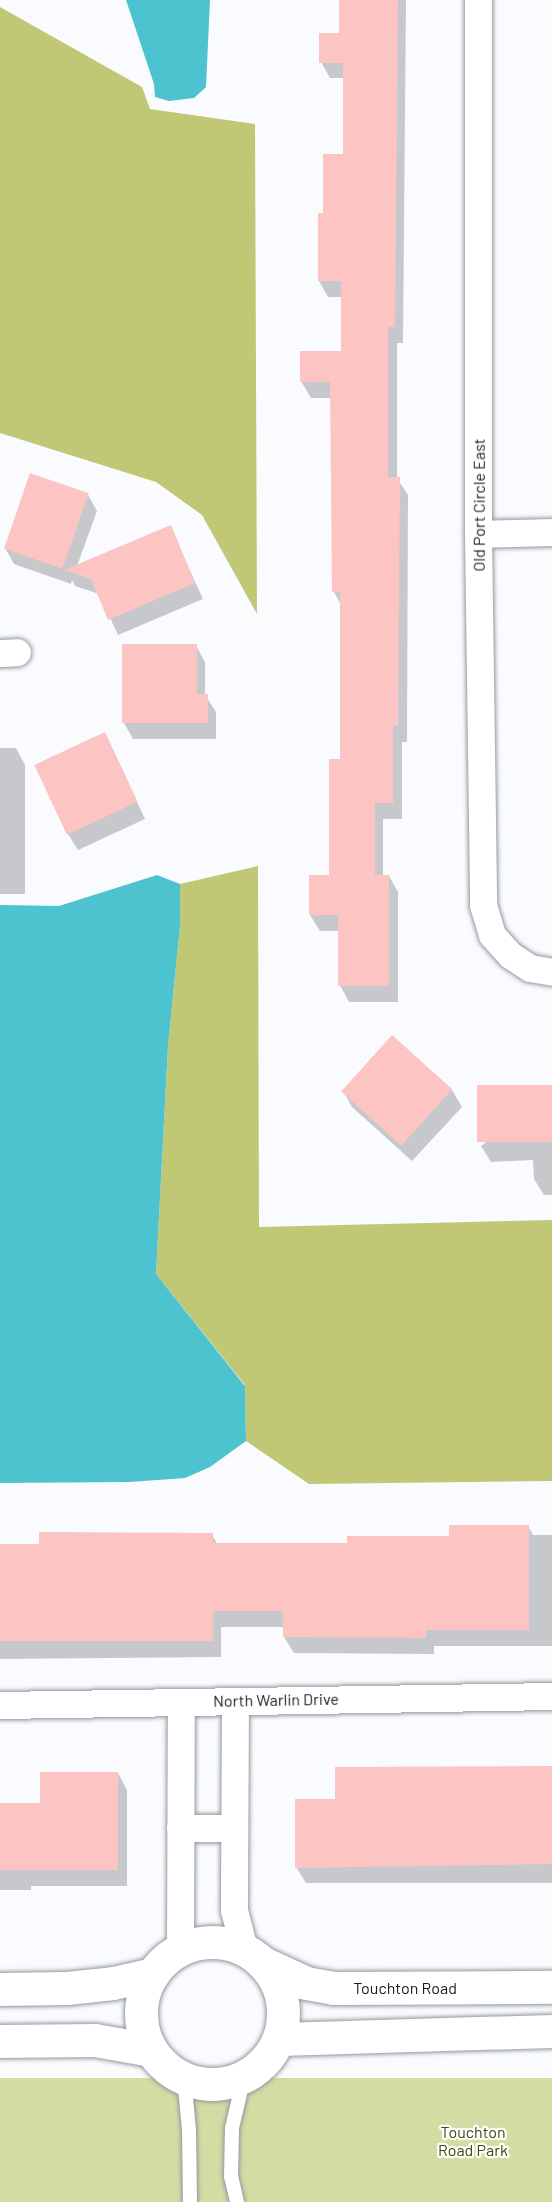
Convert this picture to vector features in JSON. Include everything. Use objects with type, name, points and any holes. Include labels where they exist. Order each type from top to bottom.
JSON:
[{"type":"street","name":"Old Port Circle East","points":[[478,0],[478,534],[483,905],[492,935],[510,955],[530,968],[552,972]]},
{"type":"street","points":[[478,534],[552,532]]},
{"type":"street","name":"North Warlin Drive","points":[[0,1705],[552,1696]]},
{"type":"street","points":[[235,1701],[234,1910],[253,1956]]},
{"type":"street","points":[[180,1950],[181,1702]]},
{"type":"street","points":[[180,1828],[234,1828]]},
{"type":"street","name":"Touchton Road","points":[[253,1956],[275,1979],[282,1999],[284,2019],[279,2039],[265,2061],[244,2077],[219,2084],[192,2081],[169,2070],[151,2050],[142,2025],[143,1999],[153,1974],[165,1960],[195,1944],[212,1942],[253,1956],[306,1983],[333,1988],[552,1987]]},
{"type":"street","points":[[0,1989],[67,1988],[113,1983],[153,1974]]},
{"type":"street","points":[[279,2039],[552,2031]]},
{"type":"street","points":[[0,2041],[95,2040],[151,2050]]},
{"type":"lane","points":[[184,2077],[189,2130],[190,2202]]},
{"type":"lane","points":[[237,2202],[231,2177],[232,2128],[244,2077]]},
{"type":"green space","points":[[0,7],[142,87],[150,109],[255,124],[257,614],[202,515],[156,482],[0,433]]},
{"type":"green space","points":[[258,866],[259,1227],[552,1220],[552,1481],[309,1484],[246,1441],[245,1385],[156,1274],[168,1046],[180,926],[180,884]]},
{"type":"green space","name":"Touchton Road Park","points":[[0,2078],[552,2078],[552,2202],[0,2202]]},
{"type":"water","points":[[126,0],[210,0],[206,87],[194,98],[169,101],[155,97],[154,84]]},
{"type":"water","points":[[157,875],[180,884],[180,926],[168,1046],[156,1274],[245,1386],[246,1441],[210,1467],[185,1478],[129,1482],[0,1483],[0,905],[59,906]]},
{"type":"building","points":[[339,0],[398,0],[395,327],[388,327],[388,477],[400,477],[398,726],[393,726],[393,803],[375,803],[375,875],[389,875],[389,986],[338,986],[338,915],[309,915],[309,875],[329,875],[329,759],[340,759],[340,592],[332,592],[330,382],[300,382],[300,351],[341,351],[341,281],[318,281],[318,213],[323,213],[323,154],[343,154],[343,63],[319,63],[319,33],[339,33]]},
{"type":"building","points":[[30,473],[89,493],[63,569],[4,549]]},
{"type":"building","points":[[171,525],[195,583],[108,620],[91,579],[64,570]]},
{"type":"building","points":[[122,644],[197,644],[197,694],[208,694],[208,723],[122,723]]},
{"type":"building","points":[[105,732],[138,802],[67,835],[34,765]]},
{"type":"building","points":[[392,1035],[452,1089],[401,1146],[341,1091]]},
{"type":"building","points":[[477,1085],[552,1085],[552,1142],[477,1142]]},
{"type":"building","points":[[449,1525],[529,1525],[529,1630],[426,1630],[426,1638],[283,1637],[283,1611],[213,1611],[213,1641],[0,1641],[0,1544],[39,1544],[39,1532],[213,1533],[213,1543],[347,1543],[347,1536],[449,1536]]},
{"type":"building","points":[[552,1766],[552,1864],[295,1868],[295,1799],[335,1799],[335,1767]]},
{"type":"building","points":[[40,1772],[118,1772],[118,1870],[0,1870],[0,1803],[40,1803]]}]
